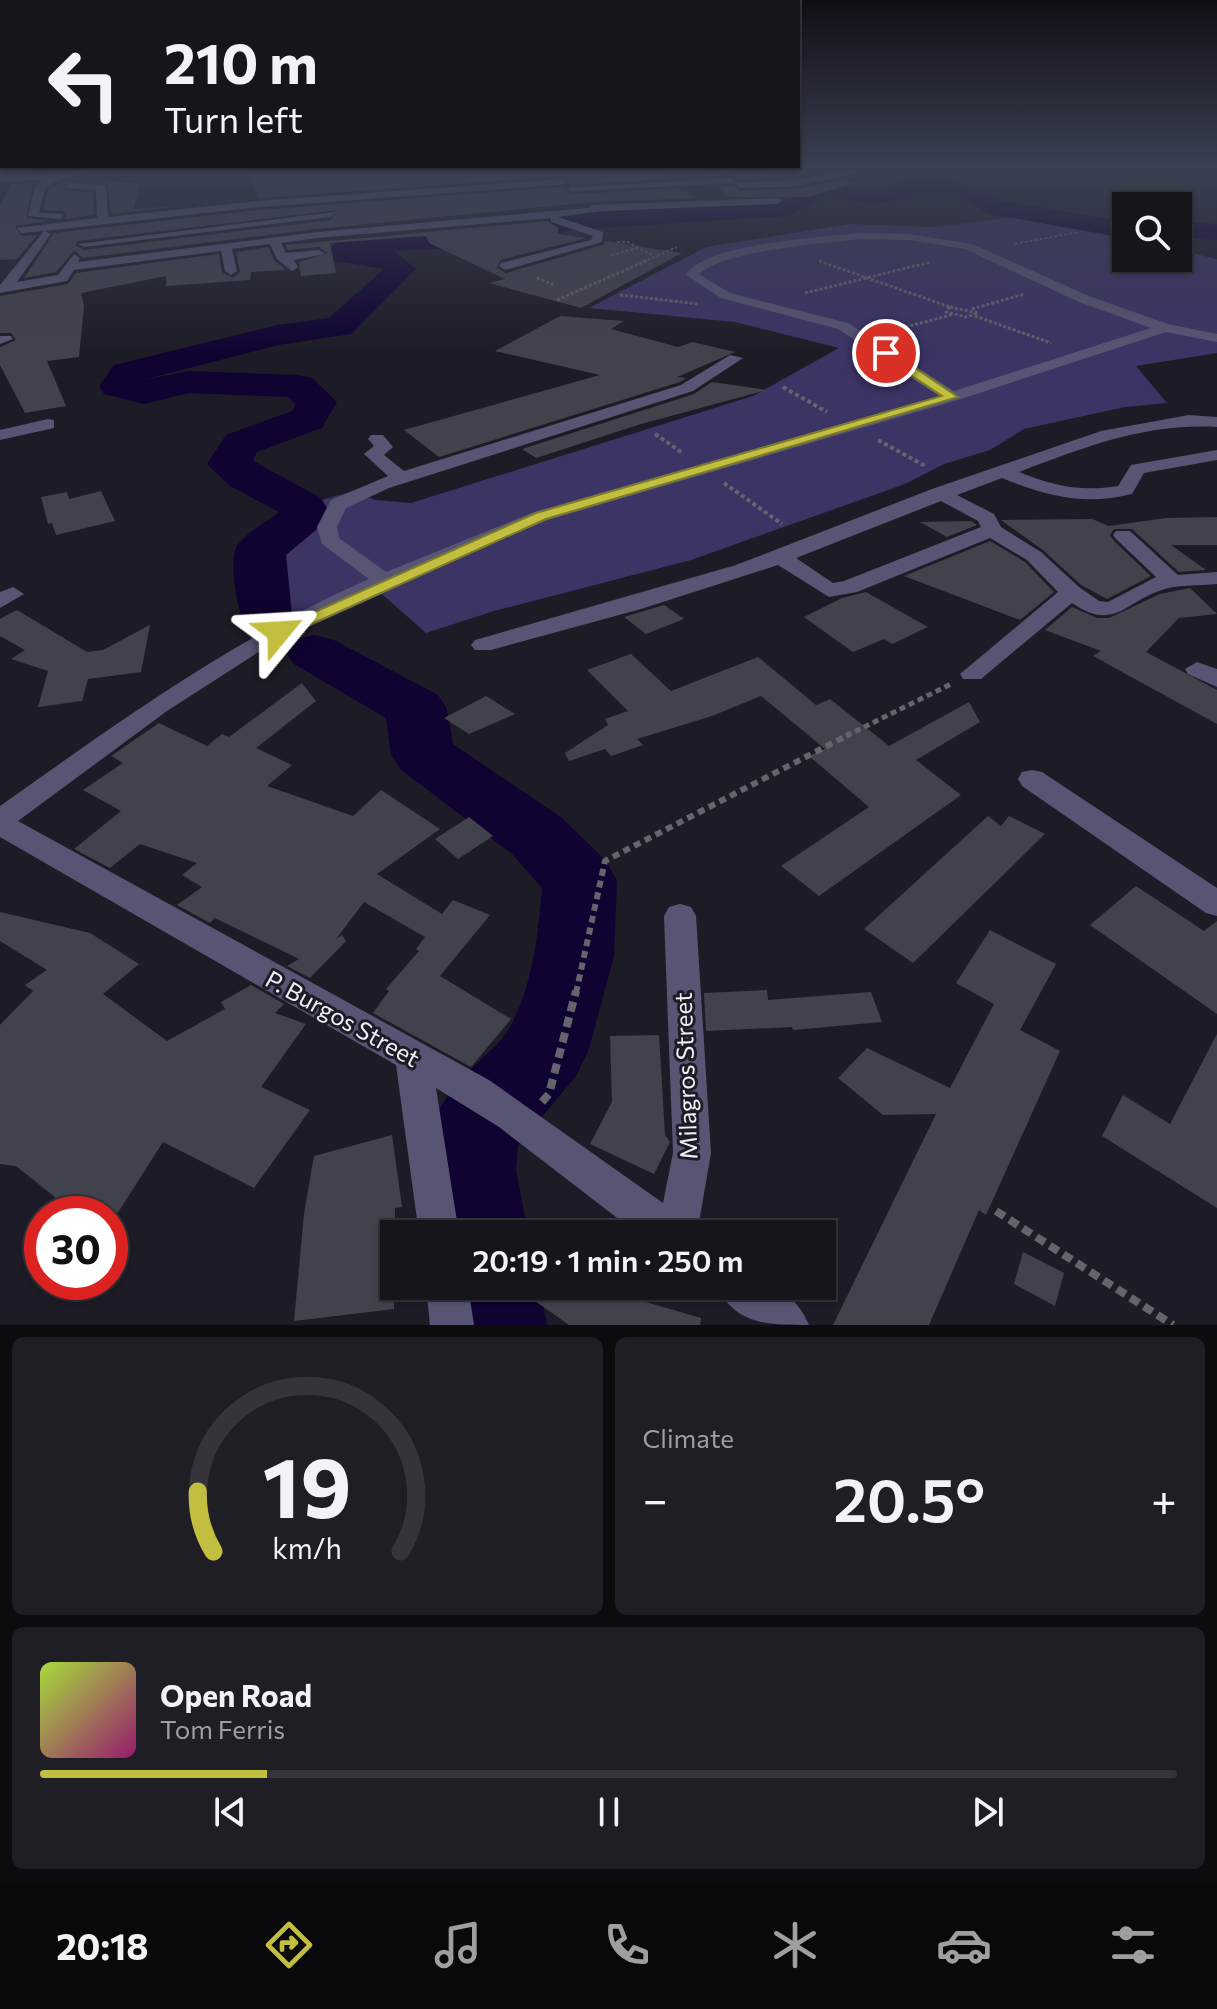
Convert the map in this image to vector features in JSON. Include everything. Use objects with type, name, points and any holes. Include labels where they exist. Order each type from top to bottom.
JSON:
[{"type":"street","points":[[3,289],[63,278],[92,230]]},
{"type":"street","points":[[84,244],[201,230]]},
{"type":"street","points":[[68,267],[376,230]]},
{"type":"street","points":[[505,266],[596,242],[599,234],[586,230]]},
{"type":"street","points":[[3,289],[45,234]]},
{"type":"street","points":[[952,397],[842,325],[761,304],[701,283],[692,275],[695,269],[721,258],[777,246],[859,236],[909,237],[979,250],[1053,286],[1165,328],[1217,338]]},
{"type":"street","points":[[274,240],[281,256],[289,262],[319,254]]},
{"type":"street","points":[[225,247],[232,264],[231,271]]},
{"type":"street","points":[[0,822],[139,720],[255,644],[303,619],[541,516],[952,397],[1165,328]]},
{"type":"street","points":[[386,582],[329,540],[327,527],[338,504],[401,478],[687,388],[735,358]]},
{"type":"street","points":[[483,645],[620,609],[780,557],[1084,439],[1155,423],[1217,422]]},
{"type":"street","points":[[0,435],[48,424]]},
{"type":"street","points":[[377,439],[384,447],[373,454],[401,478]]},
{"type":"street","points":[[1003,472],[1064,497],[1085,498],[1125,490],[1137,469],[1217,455]]},
{"type":"street","points":[[939,493],[987,518],[992,530],[1034,556],[1071,592],[1093,607],[1112,609],[1155,584],[1217,578]]},
{"type":"street","points":[[780,557],[829,590],[839,589],[992,530]]},
{"type":"street","points":[[1123,535],[1172,581]]},
{"type":"street","points":[[972,674],[1071,592]]},
{"type":"street","points":[[1032,779],[1217,904]]},
{"type":"street","name":"P. Burgos Street","points":[[0,822],[476,1092],[518,1119],[655,1220]]},
{"type":"street","name":"Milagros Street","points":[[677,1220],[692,1153],[680,916]]},
{"type":"street","points":[[413,1059],[437,1220]]},
{"type":"street","points":[[449,1300],[452,1325]]},
{"type":"street","points":[[756,1300],[787,1325]]},
{"type":"path","points":[[761,304],[979,250],[1078,232]]},
{"type":"path","points":[[596,242],[628,242],[654,256]]},
{"type":"path","points":[[777,246],[950,307],[972,309],[1053,286]]},
{"type":"path","points":[[557,300],[677,247]]},
{"type":"path","points":[[950,307],[946,310],[951,315]]},
{"type":"path","points":[[972,309],[977,312],[975,316]]},
{"type":"path","points":[[863,339],[951,315],[975,316],[1086,356]]},
{"type":"path","points":[[518,1119],[549,1094],[590,940],[605,861],[776,770],[972,674]]},
{"type":"path","points":[[996,1211],[1173,1325]]},
{"type":"shaded area","points":[[813,230],[1087,230],[1112,236],[1112,272],[1192,272],[1192,253],[1217,259],[1217,353],[1136,366],[1167,403],[1125,407],[1024,429],[990,450],[944,464],[905,484],[691,560],[494,611],[426,633],[382,594],[305,629],[287,613],[279,544],[320,516],[322,500],[353,491],[375,500],[411,503],[753,396],[839,348],[735,322],[589,308],[706,247]]},
{"type":"building","points":[[0,230],[17,230],[21,236],[37,235],[17,259],[0,260]]},
{"type":"building","points":[[82,230],[171,230],[78,241],[75,245],[84,250],[250,230],[310,230],[83,258],[74,251],[56,272],[24,278],[54,233]]},
{"type":"building","points":[[452,230],[558,230],[558,234],[586,238],[500,260],[497,268],[506,273],[603,245],[605,241],[682,253],[581,308],[489,283],[505,279],[429,243],[426,236],[330,243],[336,273],[301,276],[299,262],[328,253],[319,247],[288,250],[286,245]]},
{"type":"building","points":[[268,247],[275,261],[286,270],[251,272],[250,280],[166,286],[166,276],[81,293],[84,306],[79,357],[47,361],[66,406],[25,413],[0,365],[0,347],[16,340],[11,333],[0,333],[0,296],[68,284],[76,273],[219,254],[222,272],[233,278],[240,272],[236,252]]},
{"type":"building","points":[[560,316],[624,321],[611,329],[678,347],[693,342],[735,352],[677,377],[686,378],[680,382],[439,457],[404,430],[600,375],[495,351]]},
{"type":"building","points":[[712,382],[767,390],[641,424],[536,458],[522,449],[694,394]]},
{"type":"building","points":[[101,491],[115,521],[56,535],[52,523],[48,524],[41,497],[67,492],[69,499]]},
{"type":"building","points":[[1217,517],[1217,545],[1171,545],[1206,570],[1179,572],[1132,529],[1114,529],[1110,535],[1114,541],[1151,576],[1107,599],[1081,585],[1043,550],[1001,520],[1092,519],[1109,526],[1166,518]]},
{"type":"building","points":[[971,521],[977,525],[947,537],[920,522]]},
{"type":"building","points":[[990,541],[1025,562],[1054,592],[1020,620],[904,576]]},
{"type":"building","points":[[1190,588],[1217,614],[1179,618],[1146,652],[1217,690],[1217,724],[1093,656],[1101,651],[1045,630],[1072,607],[1097,618],[1109,618],[1160,594]]},
{"type":"building","points":[[866,592],[928,627],[892,644],[884,639],[853,652],[804,617],[842,598]]},
{"type":"building","points":[[664,605],[684,619],[646,634],[624,617]]},
{"type":"building","points":[[17,610],[87,652],[103,650],[150,625],[141,672],[88,679],[82,701],[38,707],[48,671],[11,659],[25,650],[0,636],[0,619]]},
{"type":"building","points":[[631,654],[671,691],[758,657],[816,705],[830,699],[889,746],[969,702],[980,722],[916,760],[961,795],[819,896],[781,866],[869,807],[809,756],[825,749],[761,696],[712,716],[637,739],[643,745],[611,756],[605,749],[569,761],[565,753],[608,725],[605,719],[628,711],[587,670]]},
{"type":"building","points":[[302,683],[316,701],[256,748],[292,765],[267,786],[353,816],[381,790],[440,829],[377,874],[442,914],[453,900],[490,915],[440,976],[511,1019],[471,1067],[373,1013],[389,991],[386,989],[419,951],[416,949],[425,937],[364,902],[336,939],[342,935],[346,941],[310,978],[287,966],[299,959],[215,918],[210,923],[177,905],[202,887],[182,875],[197,863],[140,844],[110,868],[74,849],[121,811],[83,790],[123,763],[111,756],[159,723],[207,746],[222,734],[229,737]]},
{"type":"building","points":[[486,696],[515,714],[469,734],[444,718]]},
{"type":"building","points":[[988,816],[1001,826],[1009,816],[1045,834],[913,963],[864,929]]},
{"type":"building","points":[[469,817],[493,836],[458,859],[435,839]]},
{"type":"building","points":[[1136,886],[1204,931],[1217,921],[1217,1014],[1090,925]]},
{"type":"building","points":[[0,912],[90,933],[139,964],[103,994],[167,1041],[225,1009],[221,1002],[251,985],[284,1004],[275,1013],[306,1024],[261,1087],[310,1110],[254,1188],[163,1142],[128,1197],[54,1196],[16,1166],[0,1164],[0,1025],[33,991],[25,985],[47,970],[0,941]]},
{"type":"building","points":[[990,930],[1056,964],[1020,1030],[1060,1051],[986,1215],[979,1210],[929,1325],[833,1325],[936,1114],[883,1115],[838,1078],[867,1048],[950,1088],[994,1004],[956,983]]},
{"type":"building","points":[[767,990],[768,1000],[871,992],[882,1022],[793,1030],[792,1027],[706,1031],[704,993]]},
{"type":"building","points":[[1217,1034],[1217,1208],[1102,1136],[1123,1095],[1170,1124]]},
{"type":"building","points":[[659,1035],[665,1135],[670,1142],[654,1174],[590,1144],[612,1102],[610,1036]]},
{"type":"building","points":[[392,1135],[402,1207],[395,1208],[395,1220],[380,1220],[380,1300],[394,1300],[394,1309],[294,1321],[304,1214],[314,1156]]},
{"type":"building","points":[[1023,1252],[1064,1273],[1055,1306],[1014,1284]]},
{"type":"building","points":[[534,1300],[639,1300],[701,1318],[700,1325],[569,1325]]},
{"type":"waterway","points":[[265,614],[260,551],[299,520],[304,508],[229,464],[241,444],[308,419],[317,402],[298,386],[189,382],[144,392],[118,386],[127,373],[277,335],[339,327],[401,269],[390,259],[339,254],[347,248],[402,242],[486,240],[544,230]]},
{"type":"waterway","points":[[1192,231],[1217,232]]},
{"type":"waterway","points":[[314,652],[416,709],[423,754],[537,836],[580,881],[575,956],[546,1049],[474,1130],[469,1169],[477,1220]]},
{"type":"waterway","points":[[490,1300],[494,1325]]},
{"type":"route","points":[[279,632],[386,582],[541,516],[952,397],[886,353]]}]
